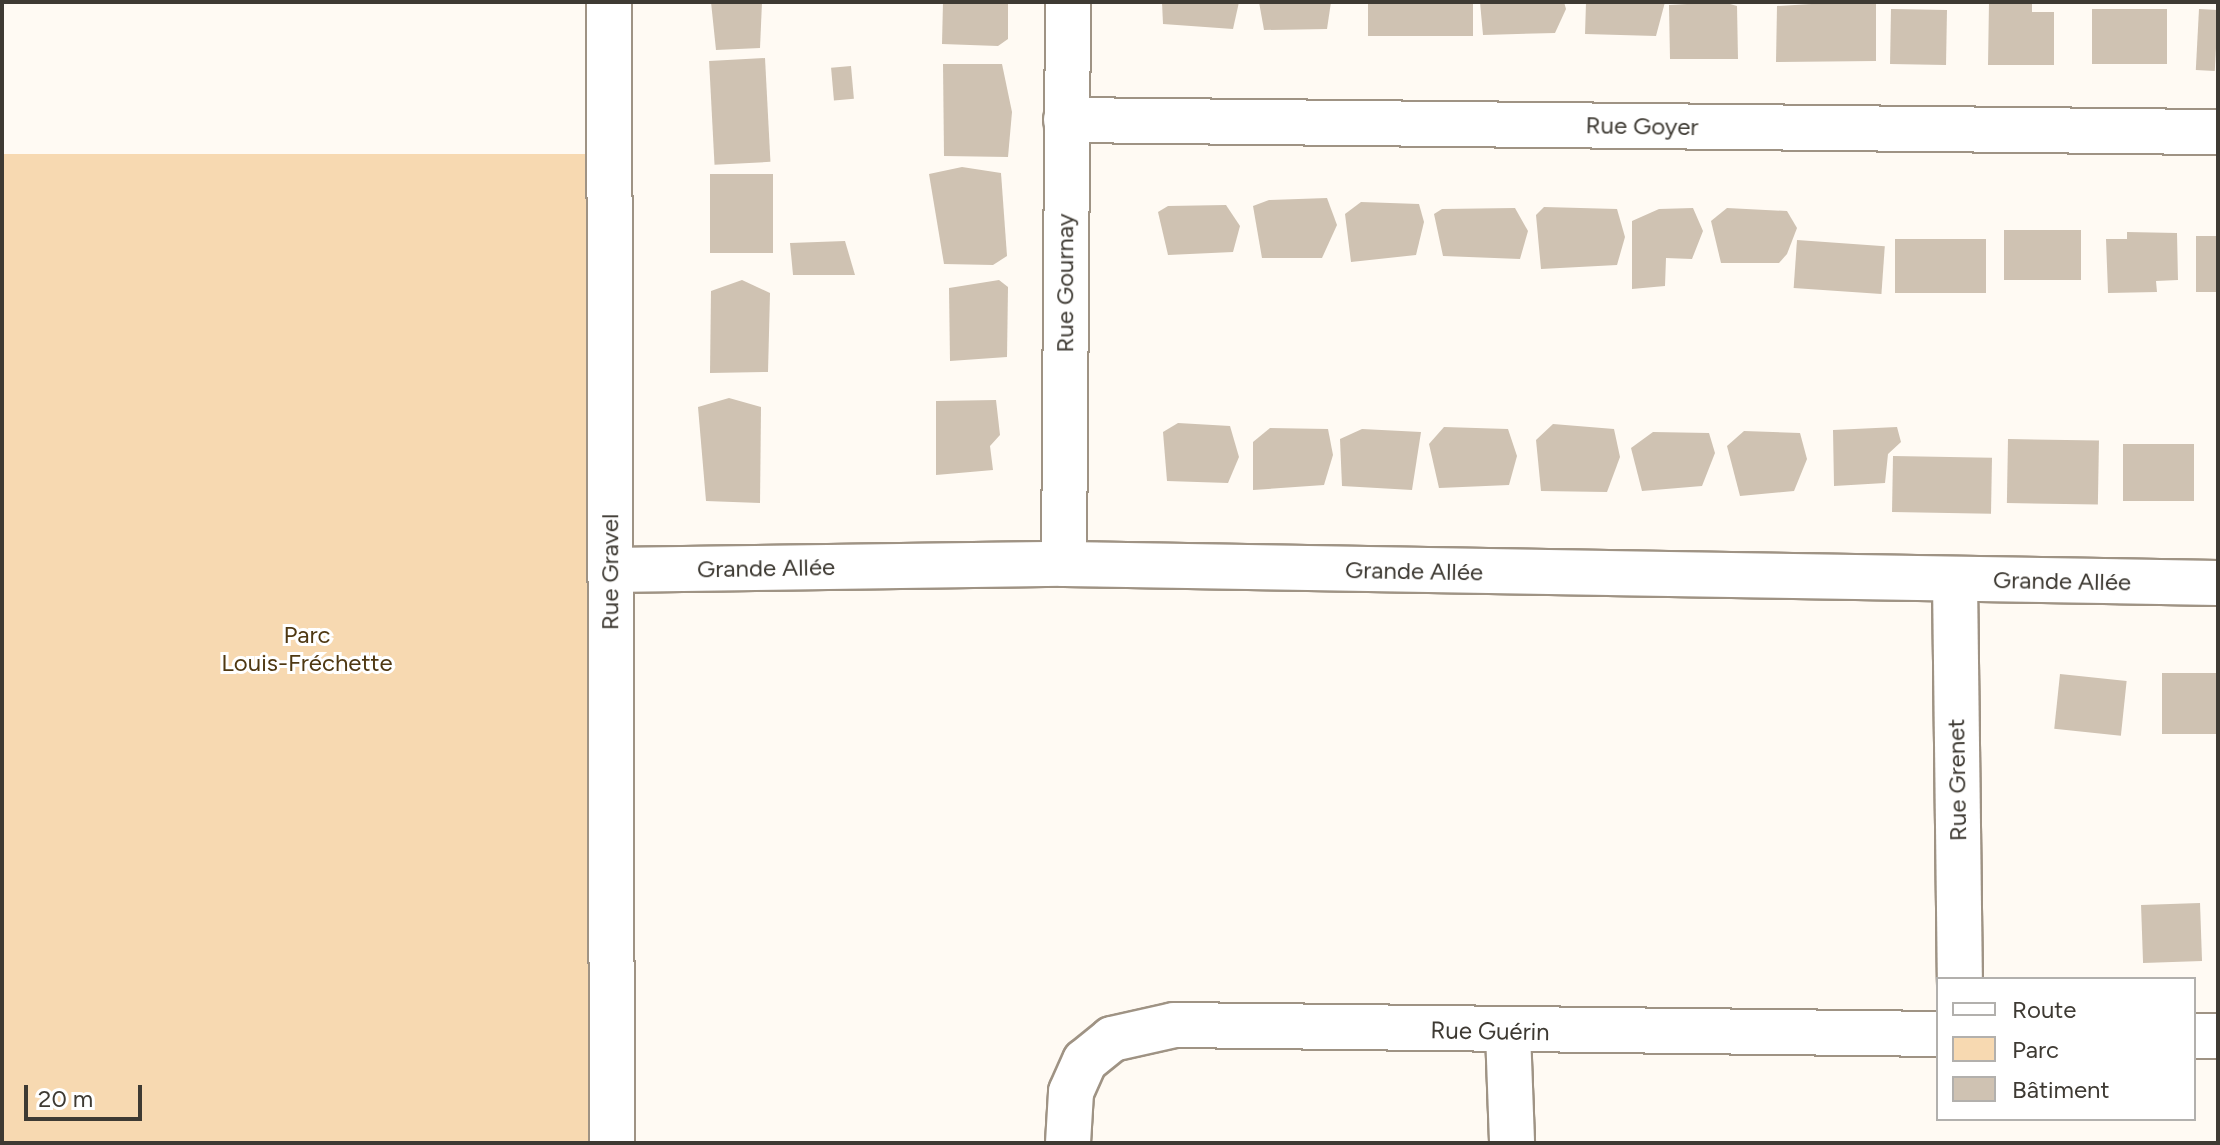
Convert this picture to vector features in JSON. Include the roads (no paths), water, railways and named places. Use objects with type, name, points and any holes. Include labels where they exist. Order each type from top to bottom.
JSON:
[{"type":"street","name":"Rue Gravel","points":[[609,2],[612,1143]]},
{"type":"street","name":"Rue Gournay","points":[[1064,564],[1068,2]]},
{"type":"street","name":"Rue Goyer","points":[[1066,120],[2218,132]]},
{"type":"street","name":"Grande Allée","points":[[610,570],[1064,564],[2218,583]]},
{"type":"street","name":"Rue Grenet","points":[[1955,580],[1960,977]]},
{"type":"street","name":"Rue Guérin","points":[[1068,1143],[1071,1092],[1085,1061],[1112,1039],[1174,1025],[1508,1032],[1936,1034]]},
{"type":"street","points":[[1508,1032],[1512,1143]]},
{"type":"street","points":[[2196,1036],[2218,1036]]},
{"type":"park label","name":"Parc Louis-Fréchette","points":[[307,649]]}]
